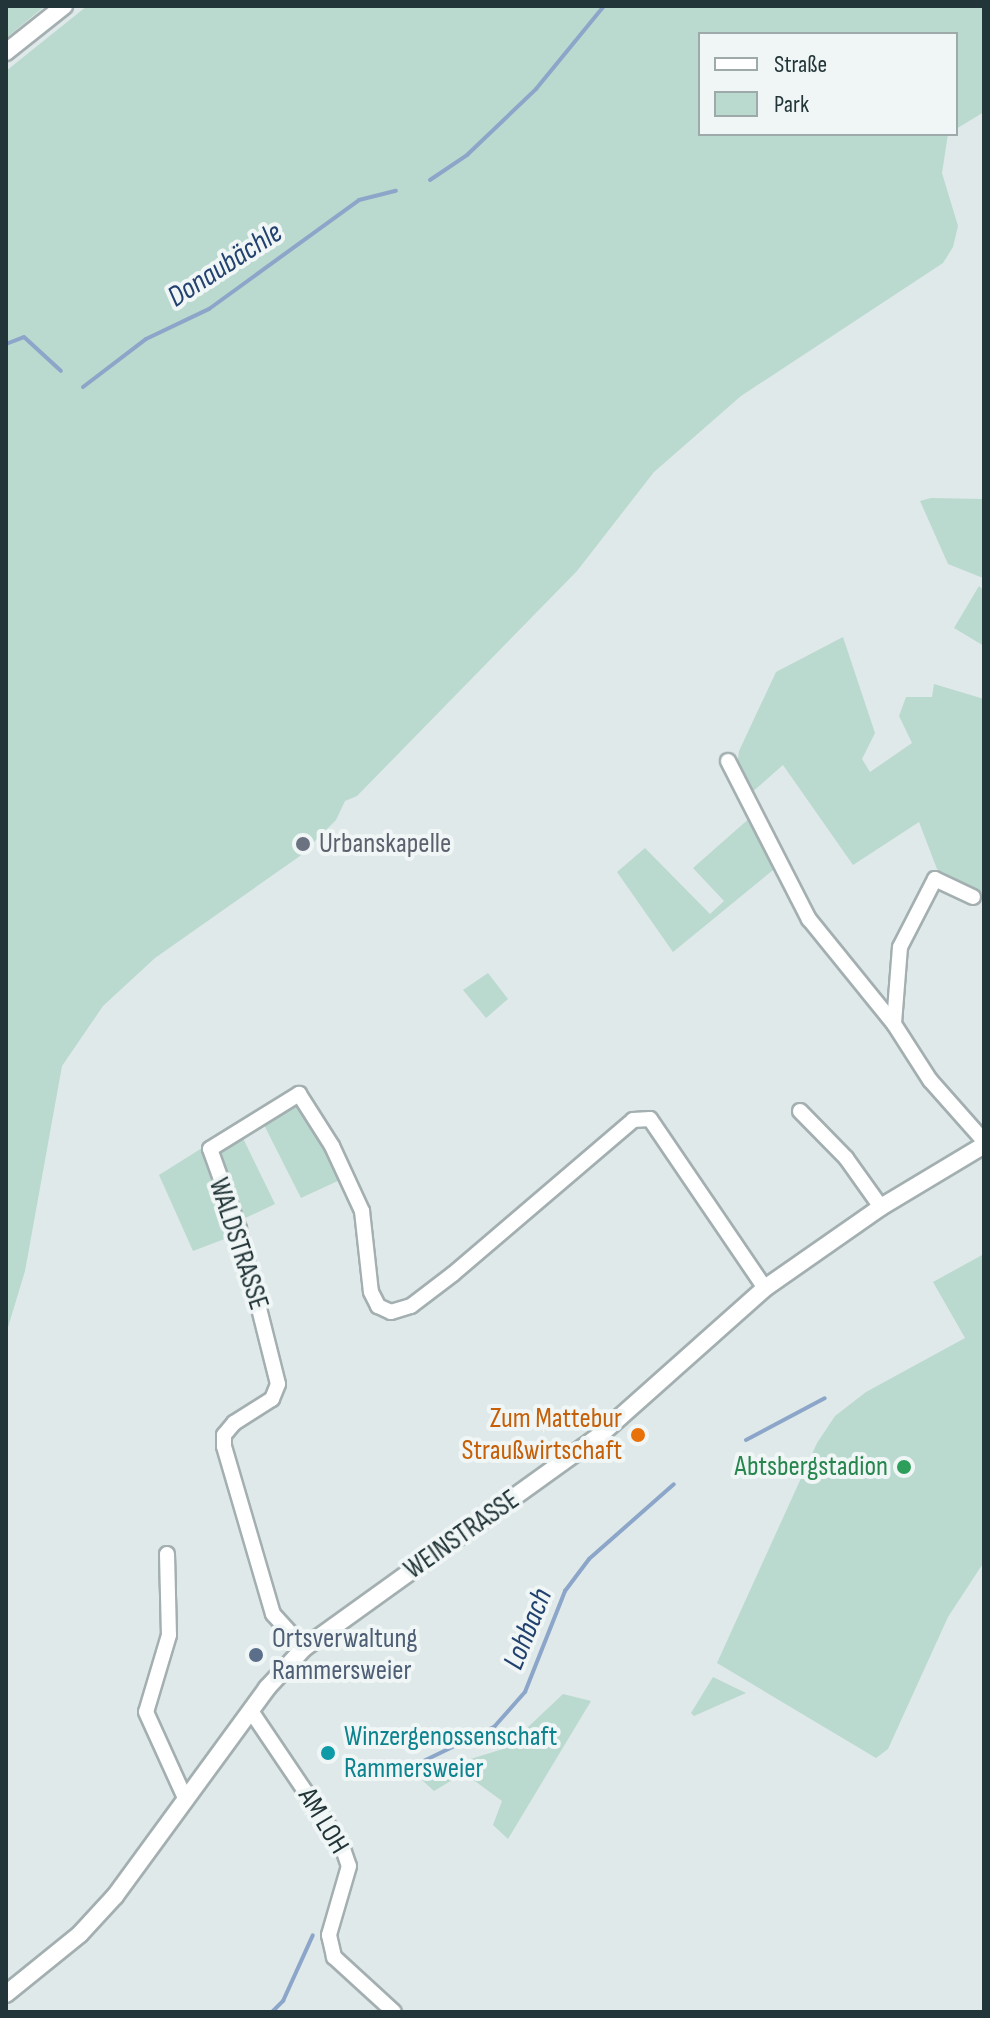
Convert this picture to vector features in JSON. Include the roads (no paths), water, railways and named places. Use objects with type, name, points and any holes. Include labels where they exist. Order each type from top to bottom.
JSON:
[{"type":"street","points":[[6,52],[64,6]]},
{"type":"street","points":[[728,761],[809,919],[894,1024],[930,1080],[984,1143]]},
{"type":"street","points":[[894,1024],[900,947],[935,879],[973,897]]},
{"type":"street","name":"WALDSTRASSE","points":[[304,1648],[273,1614],[224,1446],[224,1435],[234,1423],[272,1399],[278,1384],[239,1229],[210,1149],[299,1094],[332,1146],[362,1211],[371,1292],[378,1306],[391,1312],[411,1306],[453,1274],[633,1120],[650,1119],[765,1288]]},
{"type":"street","points":[[800,1111],[846,1158],[881,1207]]},
{"type":"street","name":"WEINSTRASSE","points":[[6,1994],[88,1924],[186,1800],[251,1711],[304,1648],[600,1435],[765,1288],[881,1207],[984,1143]]},
{"type":"street","points":[[167,1554],[169,1635],[146,1712],[186,1800]]},
{"type":"street","name":"AM LOH","points":[[251,1711],[342,1846],[349,1866],[329,1935],[334,1957],[394,2012]]},
{"type":"waterway","name":"Donaubächle","points":[[430,180],[467,155],[536,89],[604,6]]},
{"type":"waterway","name":"Donaubächle","points":[[83,387],[146,339],[209,309],[359,200],[396,191]]},
{"type":"waterway","name":"Donaubächle","points":[[6,344],[24,337],[61,371]]},
{"type":"waterway","name":"Lohbach","points":[[746,1440],[825,1398]]},
{"type":"waterway","name":"Lohbach","points":[[407,1769],[494,1727],[525,1692],[565,1591],[589,1559],[674,1484]]},
{"type":"waterway","name":"Lohbach","points":[[272,2012],[283,2001],[313,1935]]},
{"type":"place","name":"Urbanskapelle","points":[[303,844]]},
{"type":"place","name":"Zum Mattebur Straußwirtschaft","points":[[638,1435]]},
{"type":"place","name":"Abtsbergstadion","points":[[904,1467]]},
{"type":"place","name":"Ortsverwaltung Rammersweier","points":[[256,1655]]},
{"type":"place","name":"Winzergenossenschaft Rammersweier","points":[[328,1753]]}]
